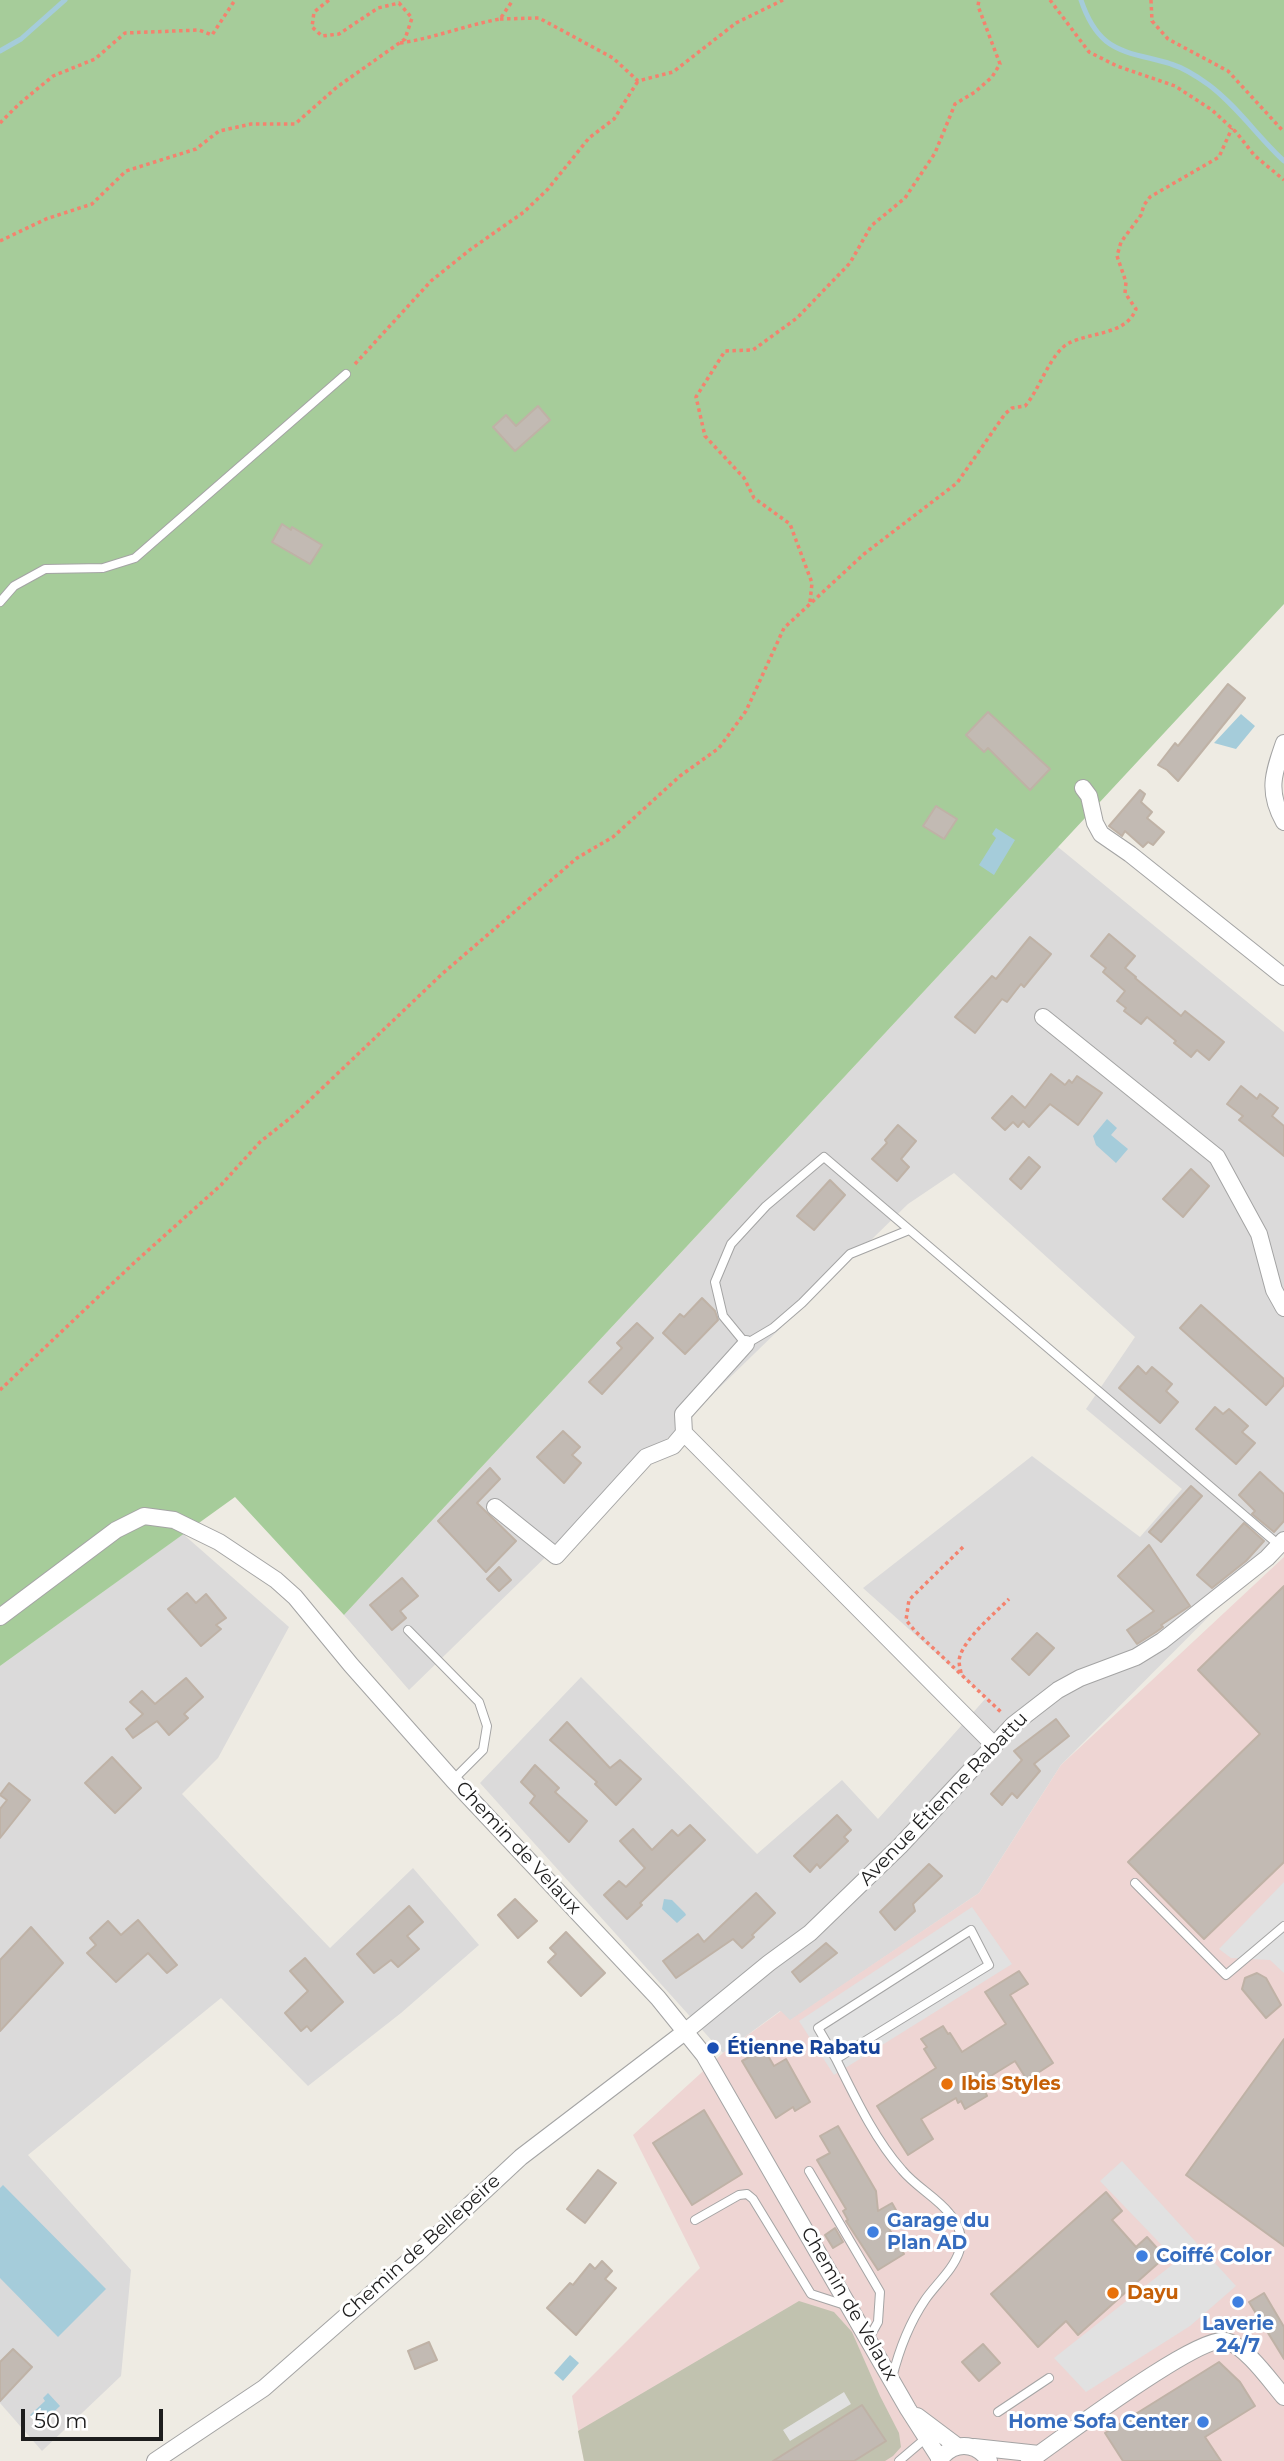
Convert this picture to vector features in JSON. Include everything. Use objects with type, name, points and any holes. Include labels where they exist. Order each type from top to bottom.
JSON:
[{"type":"street","points":[[1284,743],[1273,775],[1273,800],[1284,822]]},
{"type":"street","points":[[1083,788],[1089,796],[1095,823],[1101,834],[1284,977]]},
{"type":"street","points":[[1043,1017],[1217,1157],[1259,1234],[1271,1282],[1284,1308]]},
{"type":"street","points":[[746,1344],[683,1415],[684,1433],[994,1745]]},
{"type":"street","points":[[495,1507],[556,1556],[646,1457],[673,1446],[684,1433]]},
{"type":"street","name":"Chemin de Velaux","points":[[0,1617],[127,1523],[144,1516],[174,1520],[219,1542],[276,1580],[295,1597],[453,1780],[659,1998],[704,2055],[940,2460]]},
{"type":"street","name":"Avenue Étienne Rabattu","points":[[686,2031],[832,1913],[900,1846],[1014,1724],[1058,1690],[1080,1678],[1136,1657],[1163,1641],[1282,1543]]},
{"type":"street","name":"Chemin de Bellepeire","points":[[155,2461],[264,2388],[419,2252],[520,2157],[686,2031]]},
{"type":"street","points":[[940,2460],[950,2449],[957,2446],[1034,2458],[1161,2370],[1201,2346],[1214,2342],[1226,2341],[1238,2347],[1284,2397]]},
{"type":"street","name":"Chemin de Velaux","points":[[908,2409],[957,2446]]},
{"type":"street","points":[[974,2447],[989,2461]]},
{"type":"lane","points":[[0,602],[14,586],[45,569],[103,568],[135,558],[346,374]]},
{"type":"lane","points":[[909,1230],[850,1254],[802,1303],[773,1328],[746,1344],[723,1316],[715,1282],[731,1244],[766,1206],[824,1157],[1282,1543]]},
{"type":"lane","points":[[408,1630],[479,1702],[487,1726],[483,1750],[453,1780]]},
{"type":"lane","points":[[1135,1883],[1226,1975],[1284,1926]]},
{"type":"lane","points":[[836,2059],[989,1965],[971,1930],[818,2028],[863,2112],[902,2170],[949,2213],[962,2237],[956,2260],[909,2326],[892,2378]]},
{"type":"lane","points":[[809,2171],[880,2292],[878,2322],[869,2338]]},
{"type":"lane","points":[[695,2220],[740,2195],[747,2194],[753,2199],[811,2294],[850,2307]]},
{"type":"lane","points":[[998,2412],[1049,2378]]},
{"type":"lane","points":[[899,2461],[926,2438]]},
{"type":"path","points":[[0,123],[53,76],[95,59],[125,33],[199,30],[212,34],[235,0]]},
{"type":"path","points":[[0,241],[46,219],[92,204],[125,171],[196,149],[219,131],[251,124],[295,124],[337,87],[405,38],[412,18],[399,4],[378,8],[338,34],[322,36],[312,27],[314,12],[329,0]]},
{"type":"path","points":[[500,19],[513,0]]},
{"type":"path","points":[[346,374],[431,281],[524,212],[548,189],[589,138],[614,119],[638,81],[673,72],[736,23],[783,0]]},
{"type":"path","points":[[810,604],[812,583],[790,524],[754,498],[744,478],[705,436],[696,397],[725,351],[753,350],[806,309],[850,263],[871,226],[905,198],[935,153],[955,104],[992,77],[1000,64],[978,6],[979,0]]},
{"type":"path","points":[[1050,0],[1089,52],[1116,66],[1175,86],[1212,110],[1232,128],[1254,155],[1284,180]]},
{"type":"path","points":[[1152,0],[1152,21],[1168,40],[1228,71],[1284,132]]},
{"type":"path","points":[[398,43],[430,39],[471,24],[500,19],[539,18],[613,58],[638,81]]},
{"type":"path","points":[[0,1390],[135,1262],[222,1185],[260,1142],[294,1115],[442,974],[577,858],[613,836],[680,776],[719,748],[746,711],[785,628],[864,554],[957,483],[1005,414],[1012,408],[1025,406],[1032,399],[1041,377],[1066,344],[1121,327],[1132,318],[1136,309],[1125,293],[1126,282],[1117,256],[1121,242],[1141,215],[1150,197],[1219,157],[1232,128]]},
{"type":"path","points":[[963,1547],[909,1600],[906,1620],[1014,1724]]},
{"type":"path","points":[[962,1675],[958,1662],[960,1654],[1009,1599]]},
{"type":"shaded area","points":[[1058,847],[1284,1032],[1284,1550],[1279,1546],[1061,1765],[979,1893],[790,2021],[780,2011],[723,2053],[480,1783],[581,1677],[757,1854],[842,1780],[878,1819],[986,1698],[863,1588],[1032,1456],[1140,1537],[1182,1489],[1086,1409],[1135,1337],[954,1173],[908,1204],[409,1690],[344,1615]]},
{"type":"shaded area","points":[[183,1534],[289,1627],[218,1758],[182,1794],[330,1948],[413,1868],[479,1945],[401,2013],[308,2086],[221,1998],[28,2155],[131,2270],[121,2376],[42,2451],[0,2403],[0,1666]]},
{"type":"shaded area","points":[[1284,1557],[1284,2461],[584,2461],[572,2396],[700,2268],[633,2135],[723,2053],[781,2011],[790,2020],[979,1893],[1061,1765]]},
{"type":"shaded area","points":[[1284,1882],[1284,1973],[1270,1960],[1231,1958],[1219,1949]]},
{"type":"shaded area","points":[[972,1907],[1012,1964],[834,2075],[799,2021]]},
{"type":"shaded area","points":[[1122,2161],[1236,2286],[1190,2326],[1086,2392],[1054,2358],[1177,2261],[1100,2181]]},
{"type":"shaded area","points":[[799,2301],[834,2312],[852,2332],[899,2433],[901,2447],[893,2456],[885,2461],[584,2461],[578,2431]]},
{"type":"shaded area","points":[[844,2392],[851,2404],[790,2441],[783,2430]]},
{"type":"green space","points":[[0,0],[1284,0],[1284,604],[344,1615],[235,1497],[0,1666]]},
{"type":"water","points":[[1241,714],[1255,726],[1236,749],[1214,743]]},
{"type":"water","points":[[996,828],[1015,840],[994,875],[979,865],[996,838],[992,834]]},
{"type":"water","points":[[1107,1119],[1117,1128],[1111,1135],[1128,1149],[1116,1163],[1096,1145],[1093,1136]]},
{"type":"water","points":[[664,1899],[672,1900],[685,1913],[677,1923],[662,1909]]},
{"type":"water","points":[[3,2185],[106,2289],[58,2337],[0,2278],[0,2188]]},
{"type":"water","points":[[570,2355],[579,2363],[563,2381],[554,2373]]},
{"type":"water","points":[[48,2393],[60,2406],[40,2425],[30,2415],[45,2401],[43,2398]]},
{"type":"building","points":[[538,406],[550,420],[515,451],[493,427],[506,415],[516,426]]},
{"type":"building","points":[[282,524],[322,545],[310,564],[272,542]]},
{"type":"building","points":[[1228,684],[1245,698],[1178,781],[1158,765],[1175,743],[1178,746]]},
{"type":"building","points":[[988,712],[1050,769],[1030,790],[988,748],[984,752],[966,735]]},
{"type":"building","points":[[1140,790],[1145,794],[1141,802],[1152,812],[1147,818],[1164,832],[1153,845],[1148,842],[1143,847],[1125,831],[1122,836],[1109,826]]},
{"type":"building","points":[[936,806],[957,819],[944,839],[923,826]]},
{"type":"building","points":[[1109,934],[1135,956],[1125,968],[1135,978],[1181,1016],[1185,1011],[1224,1042],[1209,1060],[1197,1050],[1191,1057],[1147,1017],[1141,1024],[1124,1011],[1126,1008],[1117,1001],[1125,991],[1103,972],[1106,968],[1091,956]]},
{"type":"building","points":[[1030,937],[1051,954],[1024,987],[1021,984],[1007,1002],[1002,999],[975,1033],[955,1017],[992,976],[996,979]]},
{"type":"building","points":[[1051,1074],[1065,1085],[1069,1080],[1072,1083],[1077,1076],[1102,1093],[1078,1125],[1050,1104],[1029,1127],[1023,1121],[1018,1127],[1013,1122],[1005,1130],[992,1118],[1012,1096],[1025,1108]]},
{"type":"building","points":[[1241,1086],[1257,1099],[1260,1094],[1278,1108],[1272,1116],[1284,1126],[1284,1156],[1239,1120],[1243,1116],[1227,1104]]},
{"type":"building","points":[[898,1125],[916,1141],[901,1159],[909,1167],[897,1181],[872,1159],[887,1143],[885,1140]]},
{"type":"building","points":[[1029,1157],[1040,1167],[1021,1189],[1010,1179]]},
{"type":"building","points":[[1191,1169],[1209,1186],[1183,1217],[1163,1199]]},
{"type":"building","points":[[830,1180],[845,1195],[814,1230],[797,1216]]},
{"type":"building","points":[[702,1298],[715,1311],[718,1320],[685,1354],[663,1333],[680,1314],[684,1317]]},
{"type":"building","points":[[1201,1305],[1284,1379],[1284,1385],[1266,1405],[1180,1328]]},
{"type":"building","points":[[637,1323],[653,1338],[602,1394],[589,1382],[622,1348],[617,1343]]},
{"type":"building","points":[[1138,1366],[1146,1374],[1152,1367],[1172,1384],[1166,1391],[1178,1402],[1160,1423],[1119,1388]]},
{"type":"building","points":[[1215,1407],[1223,1414],[1229,1409],[1248,1426],[1242,1432],[1255,1443],[1236,1464],[1196,1429]]},
{"type":"building","points":[[563,1431],[580,1447],[572,1455],[581,1463],[564,1483],[537,1457]]},
{"type":"building","points":[[490,1468],[500,1479],[477,1503],[516,1541],[486,1572],[438,1521]]},
{"type":"building","points":[[1260,1472],[1284,1494],[1284,1521],[1274,1532],[1252,1514],[1255,1511],[1239,1495]]},
{"type":"building","points":[[1191,1486],[1202,1496],[1161,1542],[1149,1532]]},
{"type":"building","points":[[1244,1523],[1264,1541],[1246,1561],[1212,1588],[1197,1575]]},
{"type":"building","points":[[1149,1545],[1190,1606],[1137,1644],[1127,1630],[1154,1611],[1118,1576]]},
{"type":"building","points":[[499,1567],[511,1580],[499,1591],[487,1579]]},
{"type":"building","points":[[402,1578],[418,1596],[400,1611],[406,1618],[392,1630],[370,1605]]},
{"type":"building","points":[[1284,1586],[1284,1862],[1204,1939],[1128,1862],[1260,1734],[1198,1670]]},
{"type":"building","points":[[187,1593],[196,1603],[206,1594],[226,1618],[216,1625],[221,1629],[201,1646],[168,1609]]},
{"type":"building","points":[[1037,1633],[1054,1648],[1029,1675],[1012,1659]]},
{"type":"building","points":[[186,1678],[203,1697],[184,1714],[188,1718],[169,1735],[157,1721],[133,1738],[126,1729],[143,1714],[130,1702],[142,1691],[155,1704]]},
{"type":"building","points":[[1056,1719],[1069,1736],[1034,1764],[1040,1771],[1017,1798],[1012,1793],[1002,1805],[991,1794],[1022,1760],[1014,1751]]},
{"type":"building","points":[[567,1722],[610,1768],[620,1760],[641,1779],[616,1805],[595,1784],[597,1782],[550,1740]]},
{"type":"building","points":[[112,1757],[141,1788],[115,1813],[85,1783]]},
{"type":"building","points":[[535,1765],[559,1788],[555,1792],[587,1821],[569,1842],[530,1803],[535,1796],[521,1782]]},
{"type":"building","points":[[9,1783],[30,1800],[0,1838],[0,1809],[7,1800],[0,1795]]},
{"type":"building","points":[[837,1815],[851,1830],[844,1837],[848,1841],[820,1868],[817,1864],[810,1872],[794,1856]]},
{"type":"building","points":[[690,1825],[705,1840],[627,1919],[604,1895],[619,1881],[626,1887],[645,1868],[620,1841],[633,1829],[652,1850],[672,1830],[678,1836]]},
{"type":"building","points":[[929,1864],[942,1876],[913,1904],[915,1911],[895,1930],[880,1912]]},
{"type":"building","points":[[756,1893],[775,1913],[752,1935],[754,1937],[742,1948],[733,1939],[676,1978],[663,1961],[698,1934],[704,1942]]},
{"type":"building","points":[[515,1899],[537,1921],[518,1938],[498,1915]]},
{"type":"building","points":[[409,1906],[423,1922],[407,1936],[419,1949],[398,1967],[391,1960],[374,1973],[357,1954]]},
{"type":"building","points":[[138,1920],[177,1965],[167,1973],[148,1953],[116,1982],[87,1953],[96,1945],[90,1938],[108,1921],[121,1935]]},
{"type":"building","points":[[31,1927],[63,1963],[0,2031],[0,1960]]},
{"type":"building","points":[[566,1932],[605,1973],[581,1996],[548,1962],[556,1954],[550,1948]]},
{"type":"building","points":[[826,1943],[837,1953],[800,1982],[792,1972]]},
{"type":"building","points":[[305,1958],[343,2002],[311,2031],[307,2026],[301,2031],[285,2013],[308,1991],[290,1971]]},
{"type":"building","name":"Ibis Styles","points":[[1019,1971],[1028,1984],[1010,1995],[1053,2063],[1027,2080],[1015,2061],[981,2082],[987,2096],[965,2109],[956,2098],[921,2119],[933,2139],[908,2155],[877,2106],[936,2068],[921,2039],[943,2026],[962,2052],[1006,2024],[985,1992]]},
{"type":"building","points":[[1257,1973],[1266,1978],[1281,2005],[1266,2018],[1242,1989],[1245,1978]]},
{"type":"building","points":[[1284,2039],[1284,2246],[1186,2175]]},
{"type":"building","points":[[764,2049],[774,2066],[786,2059],[810,2102],[795,2111],[793,2107],[776,2118],[742,2061]]},
{"type":"building","points":[[704,2110],[742,2174],[692,2205],[653,2143]]},
{"type":"building","points":[[838,2126],[876,2191],[878,2211],[892,2203],[901,2219],[888,2227],[904,2254],[878,2270],[846,2221],[848,2220],[843,2211],[846,2209],[817,2160],[830,2153],[820,2136]]},
{"type":"building","points":[[598,2170],[616,2183],[585,2223],[567,2209]]},
{"type":"building","points":[[1106,2192],[1122,2211],[1112,2220],[1136,2247],[1147,2237],[1165,2257],[1078,2335],[1066,2321],[1038,2347],[991,2294]]},
{"type":"building","points":[[835,2228],[843,2242],[833,2248],[825,2235]]},
{"type":"building","points":[[602,2261],[612,2271],[605,2279],[616,2288],[576,2335],[547,2308],[570,2283],[573,2285],[590,2264],[595,2269]]},
{"type":"building","points":[[1264,2293],[1284,2327],[1284,2359],[1249,2302]]},
{"type":"building","points":[[429,2342],[437,2360],[415,2369],[408,2351]]},
{"type":"building","points":[[983,2344],[1000,2363],[979,2381],[962,2362]]},
{"type":"building","points":[[13,2349],[32,2367],[0,2401],[0,2362]]},
{"type":"building","points":[[1219,2362],[1240,2382],[1255,2406],[1205,2437],[1221,2461],[1123,2461],[1105,2433]]},
{"type":"building","points":[[862,2405],[886,2441],[854,2461],[773,2461]]},
{"type":"waterway","points":[[0,51],[21,39],[65,0]]},
{"type":"waterway","points":[[1081,0],[1091,22],[1106,41],[1129,53],[1186,70],[1200,79],[1229,102],[1284,161]]},
{"type":"place","name":"Étienne Rabatu","points":[[713,2048]]},
{"type":"place","name":"Ibis Styles","points":[[947,2084]]},
{"type":"place","name":"Garage du Plan AD","points":[[873,2232]]},
{"type":"place","name":"Coiffé Color","points":[[1142,2256]]},
{"type":"place","name":"Dayu","points":[[1113,2293]]},
{"type":"place","name":"Laverie 24/7","points":[[1238,2302]]},
{"type":"place","name":"Home Sofa Center","points":[[1203,2422]]}]
